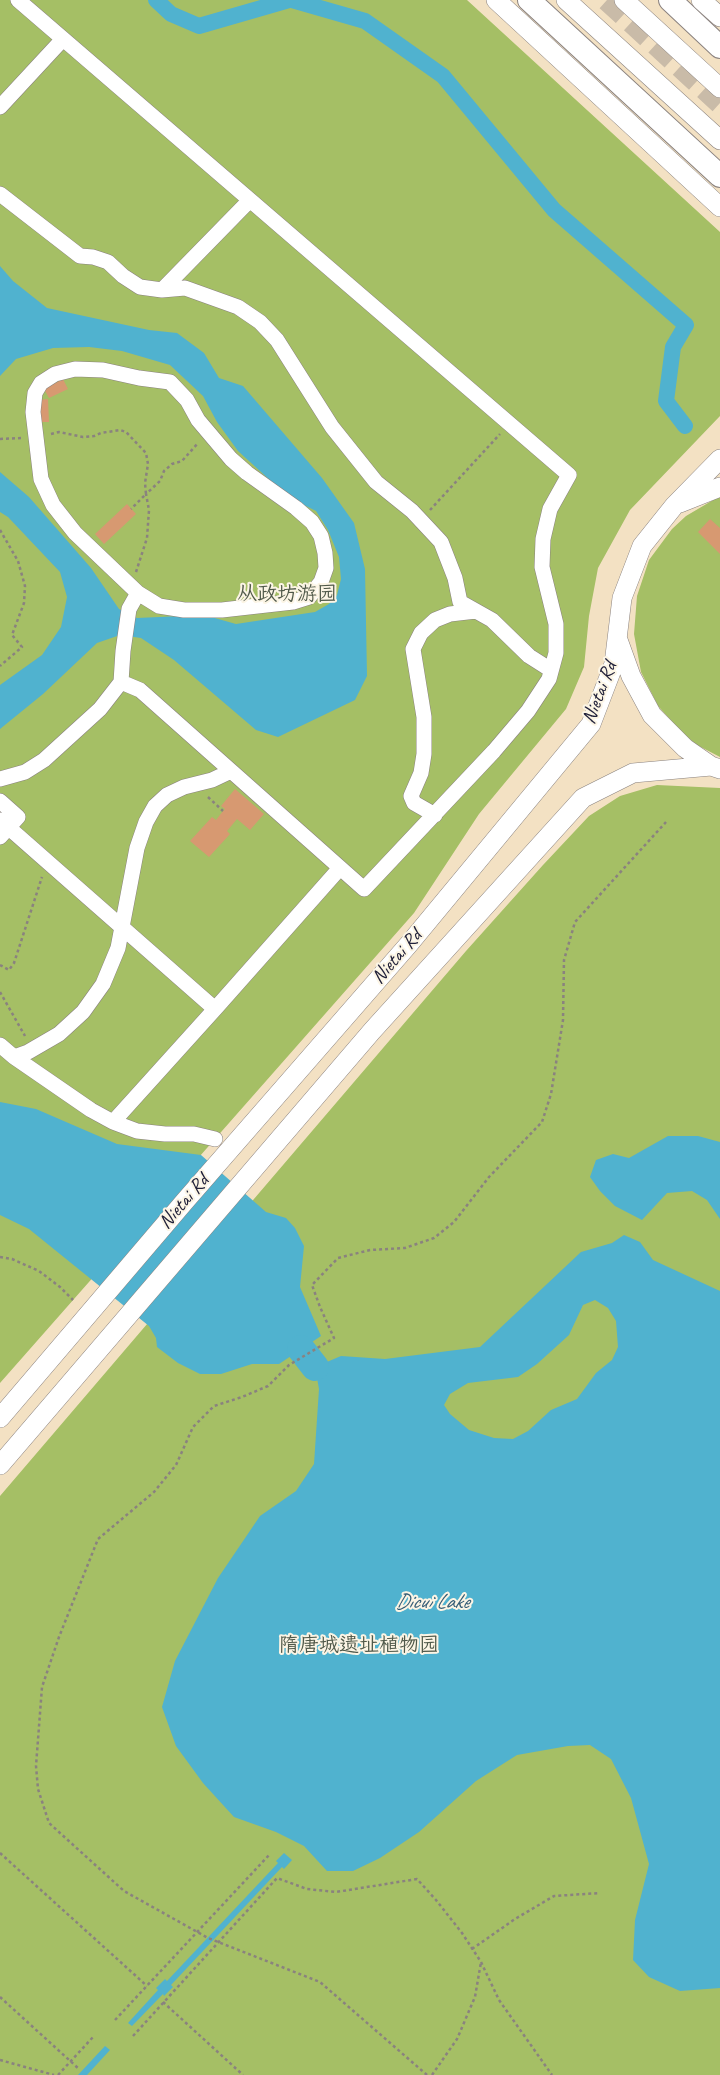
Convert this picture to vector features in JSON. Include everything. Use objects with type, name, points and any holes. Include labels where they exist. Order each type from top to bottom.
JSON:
[{"type":"highway","points":[[529,0],[720,176]]},
{"type":"highway","points":[[670,0],[720,47]]},
{"type":"main road","points":[[496,0],[720,207]]},
{"type":"main road","points":[[566,0],[720,140]]},
{"type":"main road","points":[[624,0],[720,88]]},
{"type":"main road","points":[[701,0],[720,17]]},
{"type":"main road","name":"Nietai Rd","points":[[0,1418],[185,1201],[395,960],[591,724],[614,664],[622,598],[642,546],[674,506],[720,459]]},
{"type":"main road","points":[[674,506],[720,487]]},
{"type":"main road","points":[[617,637],[631,676],[652,715],[685,748],[715,768]]},
{"type":"main road","name":"Nietai Rd","points":[[0,1464],[336,1073],[418,980],[584,798],[633,773],[715,768]]},
{"type":"lane","points":[[18,0],[570,476],[550,509],[543,539],[542,567],[556,624],[556,653],[549,679],[528,710],[494,751],[364,889],[140,690],[121,682]]},
{"type":"lane","points":[[0,107],[63,39]]},
{"type":"lane","points":[[0,194],[80,256],[93,257],[108,262],[123,276],[140,287],[162,290],[186,288],[238,307],[260,322],[277,340],[332,427],[376,482],[420,520],[441,542],[455,578],[460,602],[492,620],[529,656],[551,670]]},
{"type":"lane","points":[[162,290],[250,200]]},
{"type":"lane","points":[[75,369],[103,370],[139,378],[170,382],[188,400],[198,420],[206,431],[231,459],[296,508],[312,522],[321,536],[325,553],[326,568],[321,582],[309,597],[293,602],[222,610],[184,610],[159,606],[134,589],[75,533],[53,505],[41,479],[36,437],[34,412],[35,392],[41,383],[55,374],[75,369]]},
{"type":"lane","points":[[0,779],[24,772],[44,760],[100,709],[121,682],[123,651],[129,609],[134,589]]},
{"type":"lane","points":[[435,815],[414,803],[411,796],[421,773],[424,754],[424,717],[413,649],[421,633],[435,620],[450,614],[476,611]]},
{"type":"lane","points":[[14,1057],[59,1034],[83,1012],[99,990],[118,948],[137,848],[146,822],[155,806],[168,795],[184,787],[212,780],[231,771]]},
{"type":"lane","points":[[0,802],[18,817],[3,828],[47,862],[215,1009]]},
{"type":"lane","points":[[113,1122],[340,868]]},
{"type":"lane","points":[[0,1045],[14,1057],[91,1110],[113,1122],[137,1131],[165,1134],[194,1134],[215,1140]]},
{"type":"path","points":[[420,520],[510,424]]},
{"type":"path","points":[[0,439],[36,437],[59,432],[83,437],[120,430],[126,432],[146,453],[148,464],[145,483],[149,510],[147,538],[134,589]]},
{"type":"path","points":[[131,509],[160,481],[164,471],[172,464],[182,461],[199,442],[206,431]]},
{"type":"path","points":[[0,530],[18,561],[25,586],[24,603],[12,635],[22,647],[0,666]]},
{"type":"path","points":[[427,2075],[320,1982],[219,1942],[124,1891],[49,1823],[38,1789],[36,1766],[42,1687],[59,1637],[98,1539],[154,1492],[176,1465],[193,1426],[214,1406],[242,1397],[268,1386],[289,1365],[334,1338],[312,1285],[338,1258],[370,1250],[405,1248],[434,1238],[454,1222],[489,1177],[542,1122],[551,1094],[563,1020],[564,960],[575,922],[666,822]]},
{"type":"path","points":[[0,965],[9,970],[14,963],[47,862]]},
{"type":"path","points":[[0,992],[32,1049]]},
{"type":"path","points":[[0,1256],[12,1259],[39,1271],[60,1287],[73,1300]]},
{"type":"path","points":[[0,1853],[147,1986]]},
{"type":"path","points":[[115,2020],[270,1854]]},
{"type":"path","points":[[133,2036],[277,1878],[307,1889],[336,1892],[417,1879],[436,1900],[481,1962],[499,2000],[552,2075]]},
{"type":"path","points":[[472,1949],[515,1919],[554,1896],[600,1893]]},
{"type":"path","points":[[432,2075],[457,2039],[475,1997],[481,1962]]},
{"type":"path","points":[[0,1997],[79,2069]]},
{"type":"path","points":[[163,2002],[243,2075]]},
{"type":"path","points":[[58,2075],[94,2036]]},
{"type":"path","points":[[0,2060],[54,2075]]},
{"type":"green space","name":"从政坊游园","points":[[0,0],[467,0],[720,232],[720,416],[630,510],[598,568],[589,616],[584,667],[566,709],[479,814],[414,913],[0,1383]]},
{"type":"green space","points":[[720,496],[720,757],[697,745],[683,734],[658,706],[641,672],[634,634],[637,596],[649,560],[672,529],[686,516]]},
{"type":"green space","name":"隋唐城遗址植物园","points":[[657,785],[720,788],[720,2075],[0,2075],[0,1496],[466,951],[543,865],[589,816],[620,796]]},
{"type":"water","points":[[0,266],[13,281],[47,308],[149,330],[177,333],[204,353],[219,378],[243,386],[322,478],[354,523],[365,569],[367,676],[355,700],[278,737],[256,730],[174,660],[141,638],[120,635],[97,643],[43,694],[0,729],[0,685],[42,655],[61,627],[67,597],[60,572],[8,517],[0,512],[0,472],[29,497],[91,568],[119,609],[137,618],[204,615],[236,624],[315,612],[329,604],[337,595],[341,579],[339,557],[328,530],[316,511],[298,502],[272,482],[238,451],[217,422],[203,396],[170,365],[122,351],[89,347],[53,348],[16,359],[0,376]]},
{"type":"water","points":[[0,1102],[36,1109],[117,1144],[201,1155],[266,1212],[286,1218],[295,1228],[304,1246],[300,1287],[321,1336],[279,1364],[252,1364],[221,1374],[200,1374],[178,1363],[157,1347],[156,1338],[149,1326],[29,1229],[0,1215]]},
{"type":"water","points":[[668,1136],[698,1136],[720,1142],[720,1219],[707,1200],[692,1191],[667,1193],[642,1220],[615,1206],[600,1191],[590,1177],[596,1160],[613,1154],[629,1158]]},
{"type":"water","name":"Dicui Lake","points":[[624,1235],[640,1242],[653,1260],[720,1291],[720,1988],[680,1991],[649,1977],[633,1960],[635,1920],[649,1864],[631,1798],[611,1759],[590,1745],[568,1746],[517,1755],[476,1781],[419,1832],[380,1858],[353,1871],[327,1871],[304,1846],[276,1832],[234,1817],[203,1783],[176,1746],[162,1707],[175,1661],[218,1578],[260,1516],[296,1491],[314,1464],[319,1389],[315,1367],[341,1356],[385,1359],[480,1347],[581,1252],[612,1243]],"holes":[[[595,1300],[608,1308],[616,1321],[618,1347],[612,1360],[596,1373],[577,1399],[551,1410],[528,1431],[513,1439],[494,1438],[469,1430],[450,1414],[444,1405],[450,1394],[468,1383],[518,1377],[537,1364],[569,1335],[583,1305]]]},
{"type":"water","points":[[284,1853],[292,1860],[284,1869],[282,1867],[171,1985],[173,1987],[164,1996],[163,1994],[132,2026],[128,2023],[158,1990],[156,1988],[165,1979],[167,1981],[278,1863],[276,1861]]},
{"type":"water","points":[[105,2046],[110,2050],[87,2075],[78,2075]]},
{"type":"building","points":[[63,379],[68,389],[49,398],[44,389]]},
{"type":"building","points":[[48,399],[49,422],[39,422],[38,400]]},
{"type":"building","points":[[127,504],[136,514],[104,544],[95,534]]},
{"type":"building","points":[[710,519],[720,528],[720,554],[698,532]]},
{"type":"building","points":[[235,789],[264,814],[250,830],[237,819],[227,831],[230,834],[209,857],[190,841],[212,817],[216,820],[225,809],[221,806]]},
{"type":"waterway","points":[[156,0],[171,14],[199,26],[289,0]]},
{"type":"waterway","points":[[292,0],[365,21],[443,76],[554,210],[686,325],[673,347],[666,401],[685,426]]},
{"type":"waterway","points":[[301,1349],[315,1367]]},
{"type":"tunnel","points":[[607,0],[720,103]]}]
